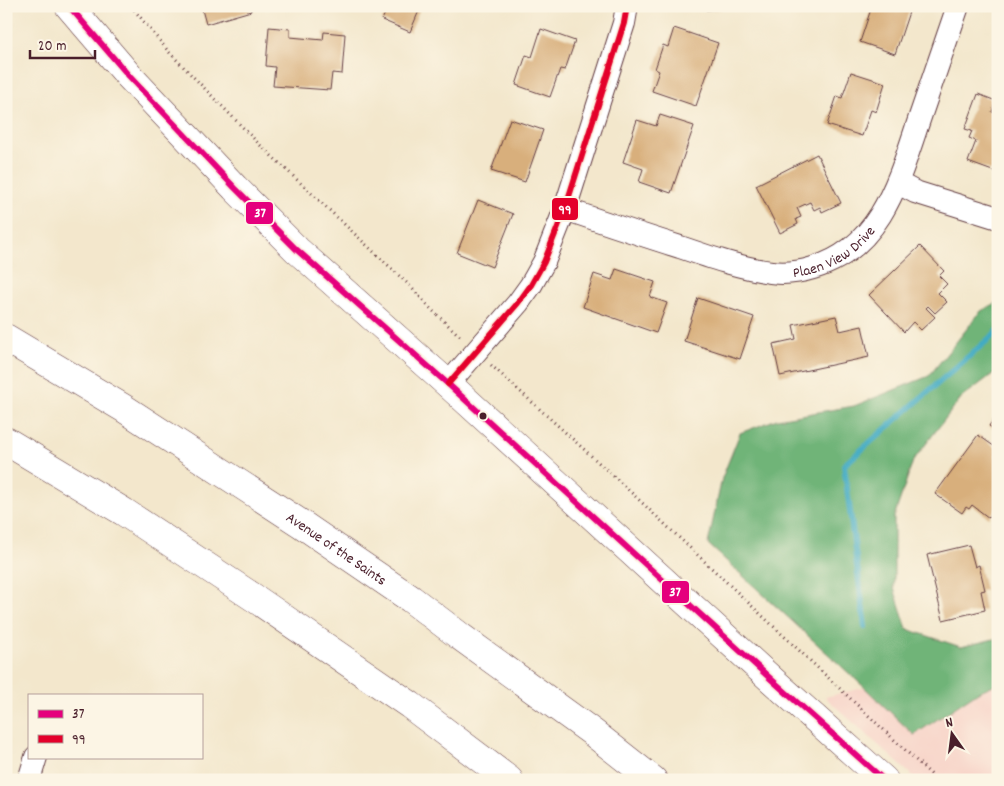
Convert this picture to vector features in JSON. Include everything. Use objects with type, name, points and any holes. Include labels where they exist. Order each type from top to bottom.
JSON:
[{"type":"main road","points":[[69,6],[129,76],[235,188],[297,250],[448,384],[884,780]]},
{"type":"main road","name":"Avenue of the Saints","points":[[6,338],[125,409],[300,522],[411,599],[592,732],[653,780]]},
{"type":"main road","points":[[6,441],[124,512],[254,597],[410,705],[508,780]]},
{"type":"street","points":[[448,384],[518,303],[544,262],[565,209],[624,23],[627,6]]},
{"type":"street","name":"Plaen View Drive","points":[[565,209],[724,262],[773,272],[803,271],[826,264],[855,246],[872,228],[882,214],[898,183],[958,6]]},
{"type":"street","points":[[898,183],[915,192],[998,218]]},
{"type":"street","points":[[29,780],[36,758]]},
{"type":"path","points":[[131,6],[169,52],[260,145],[408,284],[476,352],[620,482],[937,780]]},
{"type":"shaded area","points":[[998,656],[998,780],[917,780],[825,697]]},
{"type":"green space","points":[[998,302],[998,370],[961,398],[913,461],[894,517],[894,588],[907,629],[961,647],[998,638],[998,683],[978,692],[914,735],[708,544],[722,478],[740,433],[777,419],[854,406],[929,376],[981,311]]},
{"type":"building","points":[[201,6],[250,6],[251,11],[206,24]]},
{"type":"building","points":[[375,6],[421,6],[410,32],[382,20],[386,11]]},
{"type":"building","points":[[705,6],[735,6],[736,8],[706,10]]},
{"type":"building","points":[[872,6],[911,6],[895,54],[860,42]]},
{"type":"building","points":[[269,27],[290,29],[290,37],[323,40],[324,32],[345,34],[342,74],[332,73],[330,90],[273,86],[275,67],[266,66]]},
{"type":"building","points":[[674,28],[718,43],[696,106],[652,91],[659,71],[655,69],[663,45],[668,47]]},
{"type":"building","points":[[541,29],[575,41],[565,70],[560,69],[550,97],[516,85],[526,55],[532,57]]},
{"type":"building","points":[[851,72],[885,83],[876,112],[871,110],[862,136],[827,125],[837,96],[842,98]]},
{"type":"building","points":[[978,94],[996,101],[992,112],[998,114],[998,173],[968,162],[976,141],[969,138],[972,131],[965,129]]},
{"type":"building","points":[[660,115],[694,126],[671,193],[639,182],[643,169],[623,162],[637,120],[656,126]]},
{"type":"building","points":[[510,119],[543,130],[525,182],[491,171]]},
{"type":"building","points":[[817,154],[841,203],[822,212],[820,207],[814,210],[810,202],[797,208],[801,217],[796,219],[798,224],[780,233],[756,185]]},
{"type":"building","points":[[478,200],[513,214],[492,267],[457,253]]},
{"type":"building","points":[[920,246],[944,271],[939,276],[947,284],[938,293],[947,302],[935,313],[928,306],[926,308],[935,317],[921,330],[913,322],[904,332],[869,295]]},
{"type":"building","points":[[616,269],[655,282],[650,297],[667,303],[656,333],[583,307],[594,274],[612,280]]},
{"type":"building","points":[[698,298],[754,317],[740,359],[684,341]]},
{"type":"building","points":[[836,316],[840,331],[862,326],[869,357],[780,376],[773,344],[796,339],[793,325]]},
{"type":"building","points":[[998,412],[998,431],[989,426]]},
{"type":"building","points":[[978,435],[998,449],[998,453],[995,456],[998,457],[998,506],[989,518],[972,505],[969,509],[966,507],[962,513],[935,494]]},
{"type":"building","points":[[969,545],[975,567],[979,565],[985,590],[981,591],[985,610],[943,620],[927,555]]},
{"type":"waterway","points":[[865,627],[844,465],[998,331]]},
{"type":"transit line","name":"37","points":[[69,6],[129,76],[235,188],[297,250],[448,384],[884,780]]},
{"type":"transit line","name":"99","points":[[448,384],[518,303],[544,262],[565,209],[624,23],[627,6]]}]
